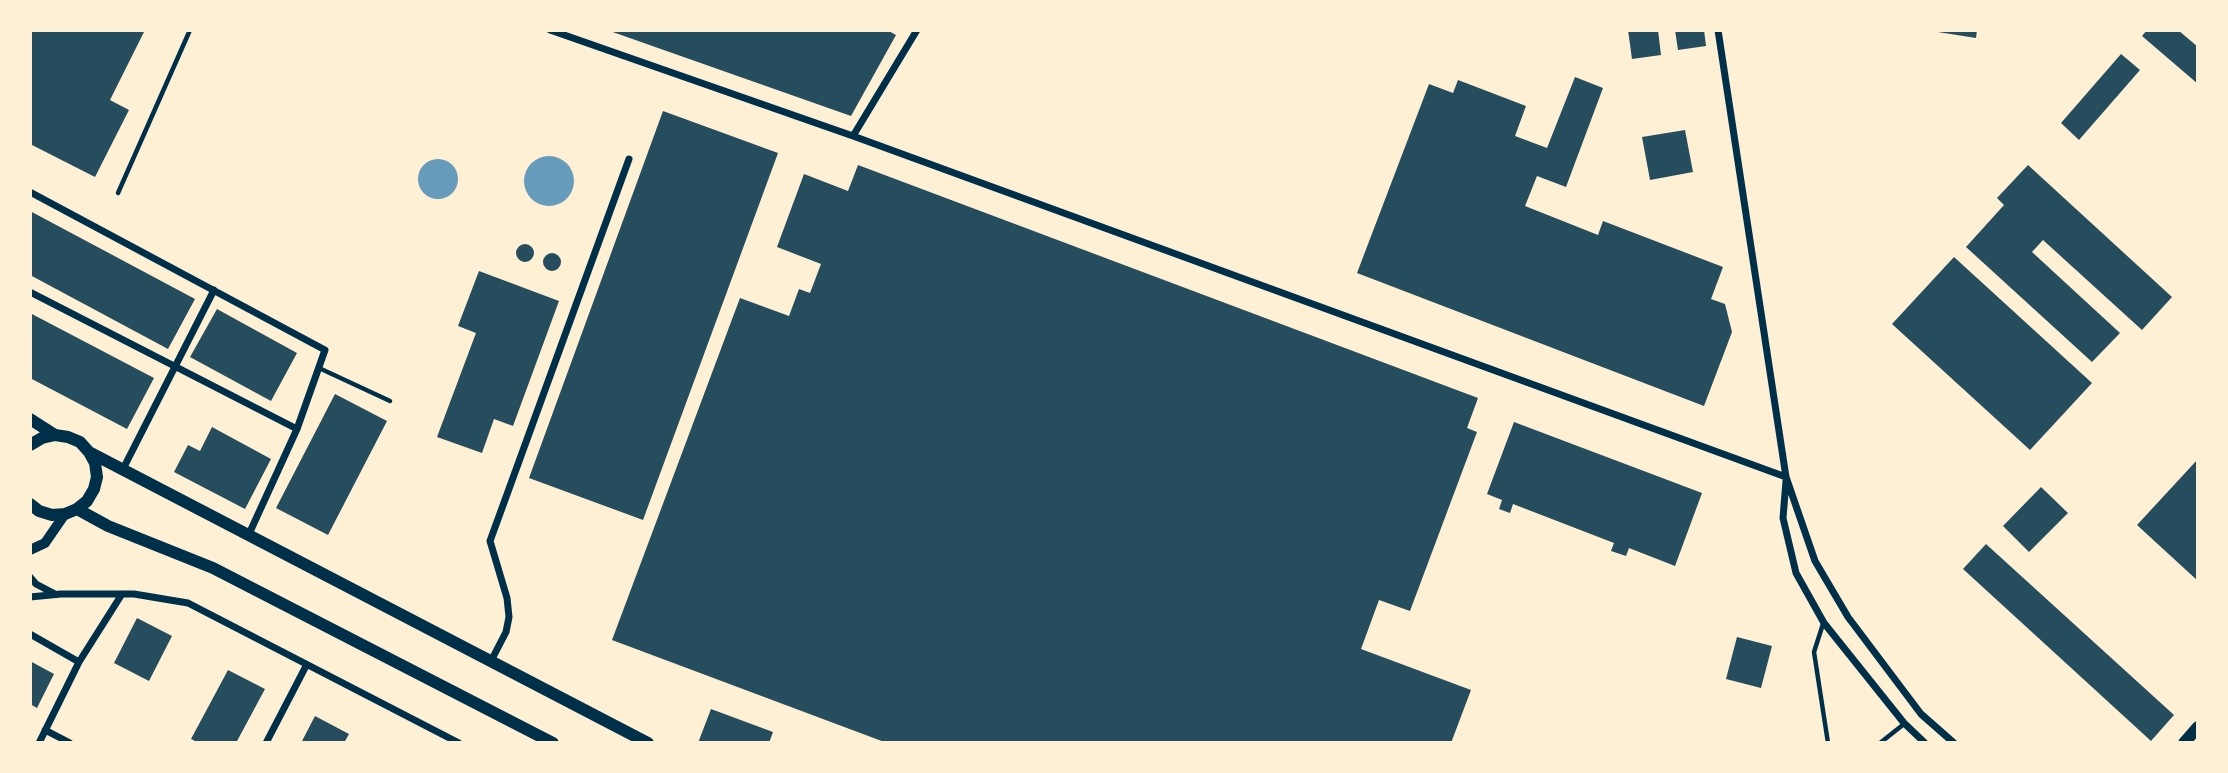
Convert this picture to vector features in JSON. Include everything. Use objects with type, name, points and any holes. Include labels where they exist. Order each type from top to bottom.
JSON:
[{"type":"main road","points":[[30,419],[55,435]]},
{"type":"main road","points":[[30,445],[55,435],[80,442],[95,463],[97,477],[87,501],[71,512],[52,515],[39,511],[30,504]]},
{"type":"main road","points":[[89,452],[648,743]]},
{"type":"main road","points":[[71,512],[213,568],[553,743]]},
{"type":"main road","points":[[2184,743],[2198,727]]},
{"type":"street","points":[[550,30],[853,136],[1786,477]]},
{"type":"street","points":[[853,136],[917,30]]},
{"type":"street","points":[[1718,30],[1786,477],[1815,561],[1848,617],[1921,714],[1954,743]]},
{"type":"street","points":[[491,661],[506,632],[509,617],[507,598],[490,541],[629,159]]},
{"type":"street","points":[[30,192],[325,350],[297,429],[249,534]]},
{"type":"street","points":[[123,469],[214,290]]},
{"type":"street","points":[[30,292],[297,429]]},
{"type":"street","points":[[1786,477],[1783,518],[1796,573],[1824,623],[1904,723],[1925,743]]},
{"type":"street","points":[[30,551],[46,543],[71,512]]},
{"type":"street","points":[[30,577],[36,584],[55,594]]},
{"type":"street","points":[[30,597],[55,594],[122,594],[188,603],[459,743]]},
{"type":"street","points":[[39,743],[79,662],[122,594]]},
{"type":"street","points":[[30,634],[79,662]]},
{"type":"street","points":[[266,743],[306,666]]},
{"type":"street","points":[[45,730],[70,743]]},
{"type":"lane","points":[[118,193],[190,30]]},
{"type":"lane","points":[[319,368],[390,401]]},
{"type":"lane","points":[[1824,623],[1814,652],[1828,743]]},
{"type":"lane","points":[[1880,743],[1904,723]]},
{"type":"water","points":[[549,156],[567,163],[574,181],[567,199],[549,206],[531,199],[524,181],[531,163]]},
{"type":"water","points":[[438,159],[452,165],[458,179],[452,193],[438,199],[424,193],[418,179],[424,165]]},
{"type":"building","points":[[30,30],[145,30],[110,100],[129,110],[95,177],[30,144]]},
{"type":"building","points":[[607,30],[887,30],[896,35],[851,116]]},
{"type":"building","points":[[1628,30],[1658,30],[1661,55],[1632,59]]},
{"type":"building","points":[[1675,30],[1704,30],[1706,46],[1678,50]]},
{"type":"building","points":[[1925,30],[1977,30],[1976,38]]},
{"type":"building","points":[[2147,30],[2178,30],[2198,47],[2198,84],[2142,36]]},
{"type":"building","points":[[2121,54],[2140,70],[2079,140],[2061,123]]},
{"type":"building","points":[[1575,77],[1603,88],[1566,187],[1537,176],[1525,206],[1598,235],[1603,221],[1723,267],[1711,299],[1725,304],[1732,332],[1704,406],[1357,273],[1429,84],[1453,93],[1458,80],[1526,106],[1515,136],[1547,148]]},
{"type":"building","points":[[663,111],[778,153],[643,520],[529,478]]},
{"type":"building","points":[[1685,130],[1693,172],[1650,180],[1642,137]]},
{"type":"building","points":[[858,165],[1478,398],[1467,428],[1477,432],[1410,611],[1379,600],[1361,649],[1471,690],[1451,743],[887,743],[612,640],[740,298],[789,316],[799,289],[810,293],[821,264],[777,247],[804,174],[848,191]]},
{"type":"building","points":[[2028,165],[2172,297],[2142,330],[2043,240],[2032,252],[2120,333],[2092,362],[1966,247],[2004,205],[1997,198]]},
{"type":"building","points":[[30,211],[195,299],[168,349],[30,275]]},
{"type":"building","points":[[525,244],[531,247],[534,253],[531,259],[525,262],[519,259],[516,253],[519,247]]},
{"type":"building","points":[[552,253],[558,256],[561,262],[558,268],[552,271],[546,268],[543,262],[546,256]]},
{"type":"building","points":[[1954,257],[2092,383],[2030,450],[1892,324]]},
{"type":"building","points":[[479,271],[559,301],[513,426],[494,419],[482,453],[437,437],[476,333],[458,326]]},
{"type":"building","points":[[217,309],[297,353],[271,401],[190,357]]},
{"type":"building","points":[[30,313],[154,378],[127,429],[30,378]]},
{"type":"building","points":[[335,394],[387,421],[328,535],[276,508]]},
{"type":"building","points":[[1514,422],[1702,493],[1675,566],[1629,548],[1626,556],[1611,551],[1614,543],[1513,504],[1510,513],[1499,509],[1502,500],[1487,494]]},
{"type":"building","points":[[212,427],[271,459],[245,509],[174,472],[188,445],[200,451]]},
{"type":"building","points":[[2198,459],[2198,581],[2137,525]]},
{"type":"building","points":[[2041,487],[2068,513],[2029,552],[2003,526]]},
{"type":"building","points":[[1986,544],[2174,715],[2151,741],[1963,569]]},
{"type":"building","points":[[137,618],[172,636],[149,681],[114,663]]},
{"type":"building","points":[[1737,637],[1772,646],[1761,688],[1726,679]]},
{"type":"building","points":[[30,661],[54,674],[37,708],[30,704]]},
{"type":"building","points":[[228,670],[265,689],[236,743],[199,743],[191,739]]},
{"type":"building","points":[[711,709],[773,732],[769,743],[698,743]]},
{"type":"building","points":[[315,716],[349,734],[344,743],[301,743]]}]
